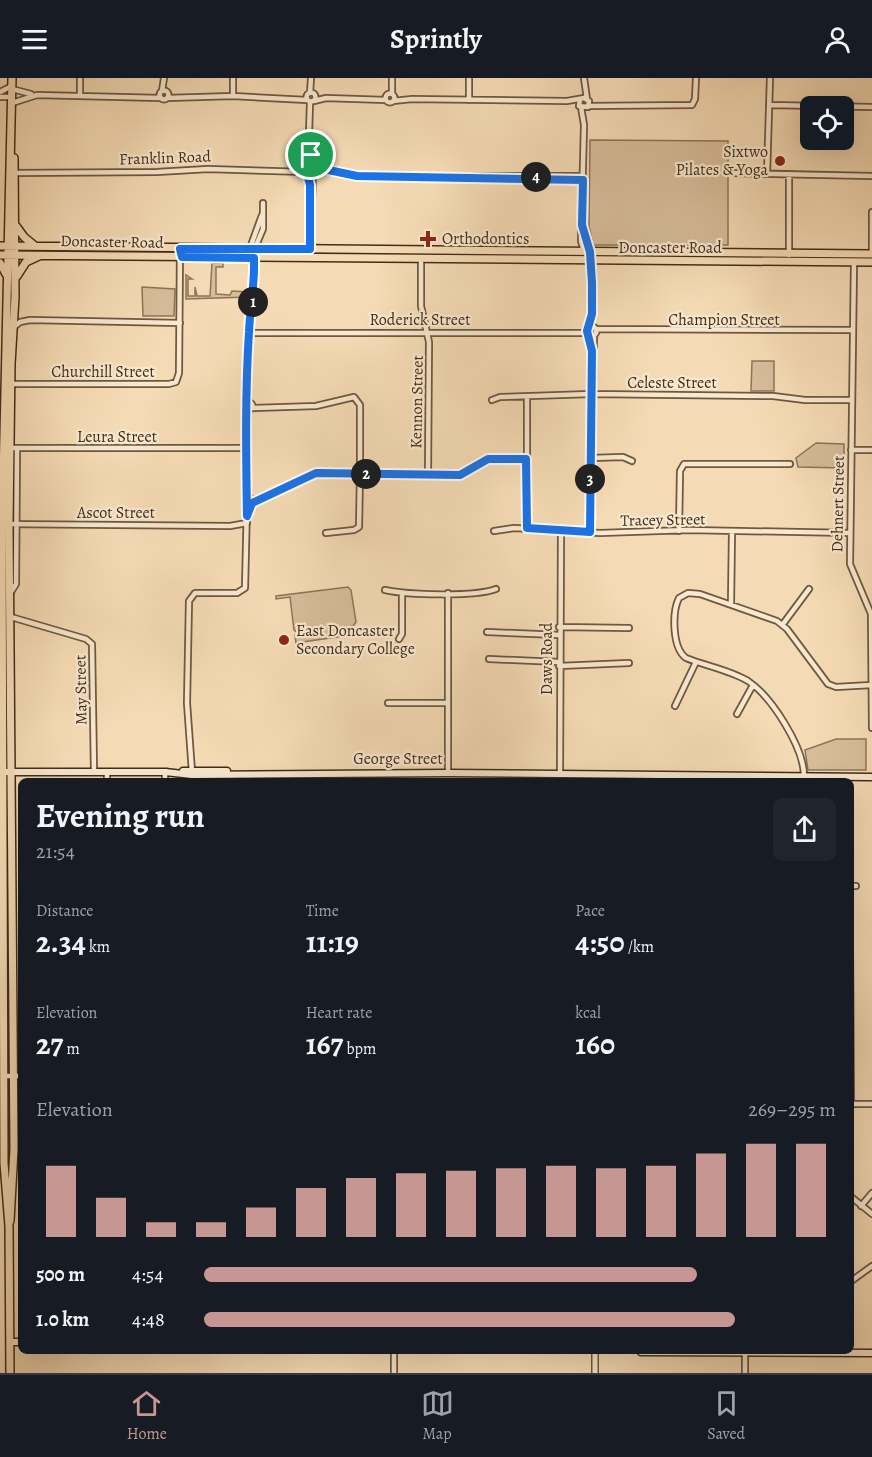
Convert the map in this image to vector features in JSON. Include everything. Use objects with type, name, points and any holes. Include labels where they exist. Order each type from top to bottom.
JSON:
[{"type":"main road","points":[[8,250],[15,223],[12,91]]},
{"type":"main road","points":[[7,318],[12,280],[8,250],[14,172]]},
{"type":"main road","points":[[15,223],[24,237],[35,246]]},
{"type":"main road","name":"Doncaster Road","points":[[8,250],[35,246],[254,260],[590,261],[870,254]]},
{"type":"main road","points":[[253,248],[254,260]]},
{"type":"main road","name":"Doncaster Road","points":[[8,250],[44,254],[180,254],[253,248],[587,252],[789,257],[872,262]]},
{"type":"main road","points":[[587,252],[590,261]]},
{"type":"main road","points":[[8,906],[2,834],[1,750],[2,581],[9,524],[4,502],[10,448],[5,439],[7,318],[12,280],[26,262],[44,254]]},
{"type":"main road","points":[[0,263],[12,280]]},
{"type":"main road","points":[[3,565],[11,592],[12,834],[7,944],[14,1076],[14,1156],[9,1226],[10,1373]]},
{"type":"main road","name":"George Street","points":[[3,772],[192,772],[204,777],[249,773],[560,774],[628,778]]},
{"type":"main road","name":"George Street","points":[[789,778],[802,776],[833,778]]},
{"type":"main road","name":"George Street","points":[[854,779],[872,777]]},
{"type":"main road","points":[[7,944],[2,951],[2,972],[14,1076],[2,1141],[2,1160],[9,1226]]},
{"type":"main road","points":[[2,1160],[14,1156]]},
{"type":"main road","points":[[10,1342],[18,1342]]},
{"type":"main road","points":[[854,1353],[872,1353]]},
{"type":"street","points":[[80,78],[80,96]]},
{"type":"street","points":[[233,78],[233,96]]},
{"type":"street","points":[[310,249],[311,78]]},
{"type":"street","points":[[469,78],[469,100]]},
{"type":"street","points":[[584,78],[582,225],[587,252]]},
{"type":"street","points":[[0,94],[12,91],[37,95],[80,96],[164,94],[326,98],[390,97],[692,105],[695,99],[696,78]]},
{"type":"street","points":[[767,174],[770,78]]},
{"type":"street","points":[[164,79],[164,94]]},
{"type":"street","points":[[390,97],[392,81]]},
{"type":"street","points":[[0,94],[12,91],[37,95]]},
{"type":"street","points":[[769,105],[872,107]]},
{"type":"street","name":"Franklin Road","points":[[14,172],[296,169],[362,176],[583,178]]},
{"type":"street","points":[[733,174],[872,176]]},
{"type":"street","points":[[789,174],[789,257]]},
{"type":"street","points":[[253,248],[261,224],[263,203]]},
{"type":"street","points":[[853,262],[870,254],[872,212]]},
{"type":"street","name":"Churchill Street","points":[[7,380],[25,383],[174,383],[179,376],[180,254]]},
{"type":"street","name":"Kennon Street","points":[[421,259],[421,306],[428,333],[428,474]]},
{"type":"street","points":[[192,772],[188,711],[191,695],[188,683],[189,598],[195,593],[237,593],[244,590],[246,585],[247,516],[250,501],[248,488],[249,331],[254,299],[254,260]]},
{"type":"street","points":[[590,261],[592,314],[590,532]]},
{"type":"street","name":"Dehnert Street","points":[[853,262],[850,566],[867,597],[871,615],[872,728]]},
{"type":"street","points":[[7,318],[180,321]]},
{"type":"street","name":"Roderick Street","points":[[249,331],[428,333],[592,331]]},
{"type":"street","name":"Champion Street","points":[[592,331],[852,332]]},
{"type":"street","name":"Celeste Street","points":[[492,400],[500,397],[591,394],[773,396],[805,400],[851,400]]},
{"type":"street","points":[[250,406],[316,406],[348,396],[357,398],[360,405],[359,526],[354,530],[326,533]]},
{"type":"street","points":[[526,528],[527,397]]},
{"type":"street","points":[[10,448],[9,524],[16,584],[11,592]]},
{"type":"street","name":"Leura Street","points":[[10,448],[248,450]]},
{"type":"street","points":[[851,450],[872,450]]},
{"type":"street","points":[[591,458],[623,458],[632,461]]},
{"type":"street","points":[[250,501],[261,499],[316,473],[460,475],[488,459],[526,459]]},
{"type":"street","points":[[679,531],[680,472],[684,464],[790,464]]},
{"type":"street","name":"Ascot Street","points":[[9,524],[247,526]]},
{"type":"street","name":"Tracey Street","points":[[494,531],[526,528],[590,532],[850,532]]},
{"type":"street","name":"Daws Road","points":[[560,529],[560,774]]},
{"type":"street","points":[[731,604],[732,531]]},
{"type":"street","points":[[385,590],[402,593],[483,593],[496,589]]},
{"type":"street","points":[[783,624],[809,589]]},
{"type":"street","points":[[399,639],[402,634],[402,593]]},
{"type":"street","points":[[448,593],[448,773]]},
{"type":"street","points":[[802,776],[802,762],[793,737],[753,685],[742,678],[684,657],[677,647],[679,597],[684,593],[695,593],[783,624],[826,683],[833,687],[871,687]]},
{"type":"street","name":"May Street","points":[[11,617],[86,639],[92,645],[94,772]]},
{"type":"street","points":[[11,626],[24,622]]},
{"type":"street","points":[[559,627],[629,628]]},
{"type":"street","points":[[487,632],[559,635]]},
{"type":"street","points":[[489,659],[559,664],[629,663]]},
{"type":"street","points":[[675,706],[696,662]]},
{"type":"street","points":[[737,714],[753,685]]},
{"type":"street","points":[[388,703],[448,703]]},
{"type":"street","points":[[1,750],[12,749]]},
{"type":"street","points":[[107,778],[108,772]]},
{"type":"street","points":[[165,772],[165,778]]},
{"type":"street","points":[[400,773],[400,778]]},
{"type":"street","points":[[2,834],[12,834]]},
{"type":"street","points":[[854,1104],[872,1104]]},
{"type":"street","points":[[861,1206],[872,1193]]},
{"type":"street","points":[[854,1200],[872,1214]]},
{"type":"street","points":[[854,1280],[868,1273],[872,1266]]},
{"type":"street","points":[[394,1354],[394,1373]]},
{"type":"street","points":[[595,1354],[595,1373]]},
{"type":"street","points":[[745,1373],[746,1354]]},
{"type":"shaded area","points":[[590,140],[728,141],[728,245],[593,245],[589,226]]},
{"type":"shaded area","points":[[212,263],[223,263],[223,267],[216,267],[216,294],[230,295],[232,291],[249,292],[249,297],[186,299],[186,275],[192,279],[188,279],[188,296],[195,296],[195,287],[197,296],[210,296]]},
{"type":"shaded area","points":[[142,287],[175,289],[174,316],[143,316]]},
{"type":"shaded area","points":[[752,361],[774,361],[774,391],[751,391]]},
{"type":"shaded area","points":[[816,443],[844,444],[844,468],[798,467],[796,458]]},
{"type":"shaded area","points":[[348,587],[351,590],[356,622],[353,626],[343,628],[344,636],[296,643],[295,635],[299,634],[294,630],[290,597],[276,599],[276,596]]},
{"type":"shaded area","points":[[836,739],[866,739],[866,770],[808,770],[805,750]]},
{"type":"place","name":"Sixtwo Pilates & Yoga","points":[[780,161]]},
{"type":"place","name":"Orthodontics","points":[[428,239]]},
{"type":"place","name":"East Doncaster Secondary College","points":[[284,640]]},
{"type":"route","points":[[311,155],[314,167],[357,176],[565,177],[583,180],[582,225],[590,252],[592,283],[592,314],[587,331],[590,335],[592,351],[590,532],[527,528],[526,459],[488,459],[460,475],[316,473],[252,503],[247,516],[248,421],[246,405],[249,391],[249,329],[254,299],[254,258],[182,257],[180,249],[310,249],[310,185],[306,169],[311,155]]}]
